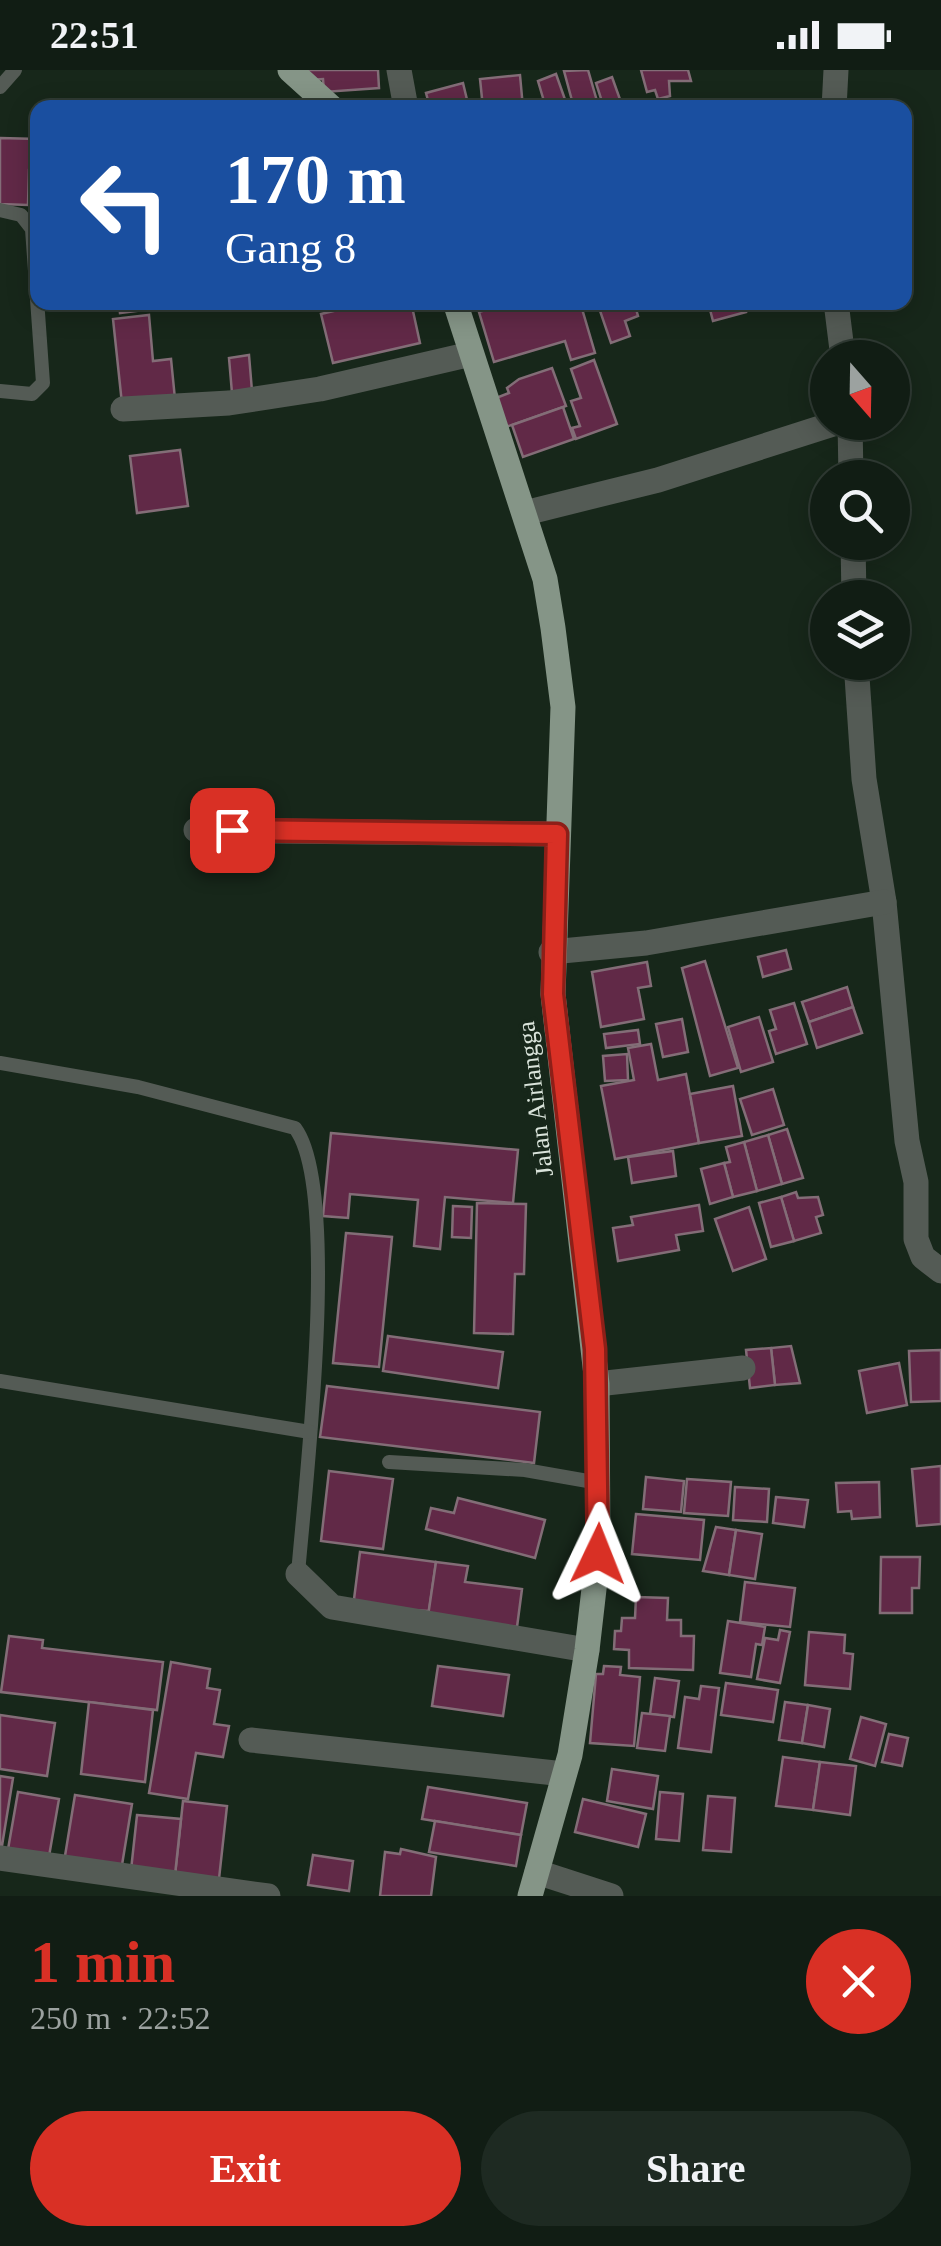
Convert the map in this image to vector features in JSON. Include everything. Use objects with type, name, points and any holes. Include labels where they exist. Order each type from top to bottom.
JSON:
[{"type":"main road","points":[[290,70],[323,100]]},
{"type":"main road","name":"Jalan Airlangga","points":[[457,310],[545,580],[562,707],[551,952],[597,1384],[600,1483],[587,1650],[564,1774],[534,1884]]},
{"type":"street","points":[[400,70],[405,100]]},
{"type":"street","points":[[834,100],[836,70]]},
{"type":"street","points":[[837,310],[841,340]]},
{"type":"street","points":[[123,409],[229,404],[320,389],[470,354]]},
{"type":"street","points":[[525,512],[658,480],[810,431]]},
{"type":"street","points":[[857,680],[864,779],[884,902],[907,1141],[916,1182],[916,1239],[923,1257],[941,1271]]},
{"type":"street","points":[[196,830],[557,834]]},
{"type":"street","points":[[551,952],[646,943],[884,902]]},
{"type":"street","points":[[597,1384],[743,1368]]},
{"type":"street","points":[[298,1574],[332,1607],[587,1650]]},
{"type":"street","points":[[252,1740],[564,1774]]},
{"type":"street","points":[[0,1858],[268,1896]]},
{"type":"street","points":[[534,1884],[611,1896]]},
{"type":"lane","points":[[0,87],[15,70]]},
{"type":"lane","points":[[0,210],[22,214],[30,226]]},
{"type":"lane","points":[[0,391],[32,394],[43,383],[38,310]]},
{"type":"lane","points":[[0,1063],[138,1087],[296,1128],[318,1188],[310,1432],[298,1574]]},
{"type":"lane","points":[[0,1381],[310,1432]]},
{"type":"lane","points":[[390,1462],[525,1470],[600,1483]]},
{"type":"building","points":[[306,70],[378,70],[379,88],[324,92],[323,79],[307,80]]},
{"type":"building","points":[[588,70],[597,100],[572,100],[564,71]]},
{"type":"building","points":[[641,70],[688,70],[691,81],[669,81],[670,96],[658,99],[655,90],[647,92]]},
{"type":"building","points":[[556,74],[565,100],[544,100],[538,81]]},
{"type":"building","points":[[520,75],[522,100],[482,100],[480,79]]},
{"type":"building","points":[[612,77],[620,100],[601,100],[596,83]]},
{"type":"building","points":[[463,83],[467,100],[428,100],[426,93]]},
{"type":"building","points":[[0,138],[30,139],[28,205],[0,204]]},
{"type":"building","points":[[338,310],[413,310],[420,343],[333,363],[321,314]]},
{"type":"building","points":[[582,310],[595,353],[571,360],[565,341],[494,362],[479,312]]},
{"type":"building","points":[[600,310],[636,310],[638,316],[625,321],[630,336],[611,343]]},
{"type":"building","points":[[710,310],[746,310],[746,312],[713,321]]},
{"type":"building","points":[[149,315],[153,361],[171,359],[175,399],[122,404],[113,319]]},
{"type":"building","points":[[249,355],[252,391],[232,393],[229,358]]},
{"type":"building","points":[[594,360],[617,424],[576,439],[572,428],[580,426],[571,401],[581,398],[571,369]]},
{"type":"building","points":[[552,368],[566,406],[506,427],[496,398],[509,393],[507,388],[519,379]]},
{"type":"building","points":[[563,407],[574,439],[523,457],[512,425]]},
{"type":"building","points":[[180,450],[188,506],[137,513],[130,456]]},
{"type":"building","points":[[786,950],[791,969],[763,977],[758,957]]},
{"type":"building","points":[[705,961],[738,1068],[710,1076],[682,968]]},
{"type":"building","points":[[647,962],[651,986],[638,988],[644,1019],[601,1027],[592,972]]},
{"type":"building","points":[[847,987],[853,1007],[809,1022],[802,1002]]},
{"type":"building","points":[[794,1003],[807,1044],[776,1054],[769,1031],[776,1029],[770,1010]]},
{"type":"building","points":[[853,1007],[862,1033],[817,1048],[809,1022]]},
{"type":"building","points":[[759,1017],[773,1062],[741,1072],[728,1027]]},
{"type":"building","points":[[682,1019],[688,1052],[663,1057],[656,1024]]},
{"type":"building","points":[[638,1030],[640,1044],[606,1048],[604,1034]]},
{"type":"building","points":[[651,1044],[658,1080],[686,1074],[699,1143],[615,1159],[601,1086],[634,1080],[628,1048]]},
{"type":"building","points":[[627,1054],[628,1080],[605,1081],[603,1056]]},
{"type":"building","points":[[733,1086],[742,1136],[699,1143],[690,1094]]},
{"type":"building","points":[[773,1089],[784,1125],[752,1135],[740,1099]]},
{"type":"building","points":[[787,1129],[803,1178],[782,1184],[768,1135]]},
{"type":"building","points":[[331,1133],[518,1150],[513,1203],[445,1197],[440,1249],[414,1246],[418,1200],[350,1194],[348,1218],[323,1216]]},
{"type":"building","points":[[768,1135],[782,1184],[757,1191],[744,1142]]},
{"type":"building","points":[[744,1142],[757,1191],[733,1197],[724,1163],[730,1162],[726,1147]]},
{"type":"building","points":[[673,1151],[676,1176],[632,1183],[628,1157]]},
{"type":"building","points":[[724,1163],[733,1197],[710,1204],[701,1169]]},
{"type":"building","points":[[796,1192],[798,1198],[818,1197],[823,1215],[816,1217],[821,1233],[794,1241],[781,1197]]},
{"type":"building","points":[[781,1197],[794,1241],[771,1247],[759,1203]]},
{"type":"building","points":[[477,1203],[526,1204],[524,1274],[515,1274],[513,1334],[474,1333]]},
{"type":"building","points":[[699,1205],[703,1231],[676,1235],[679,1250],[618,1261],[613,1228],[633,1225],[631,1217]]},
{"type":"building","points":[[453,1206],[472,1207],[471,1238],[452,1237]]},
{"type":"building","points":[[749,1207],[766,1259],[733,1271],[715,1219]]},
{"type":"building","points":[[346,1233],[392,1237],[379,1367],[333,1363]]},
{"type":"building","points":[[388,1336],[503,1352],[498,1388],[383,1371]]},
{"type":"building","points":[[791,1346],[800,1383],[775,1385],[771,1348]]},
{"type":"building","points":[[771,1348],[775,1385],[750,1388],[746,1350]]},
{"type":"building","points":[[941,1350],[941,1401],[911,1402],[909,1351]]},
{"type":"building","points":[[899,1363],[907,1405],[867,1413],[859,1371]]},
{"type":"building","points":[[327,1386],[540,1412],[534,1463],[320,1437]]},
{"type":"building","points":[[941,1466],[941,1524],[917,1526],[912,1469]]},
{"type":"building","points":[[329,1471],[393,1479],[383,1549],[321,1541]]},
{"type":"building","points":[[646,1477],[684,1481],[681,1512],[643,1509]]},
{"type":"building","points":[[687,1479],[731,1482],[728,1516],[684,1513]]},
{"type":"building","points":[[879,1482],[880,1517],[852,1519],[851,1511],[838,1512],[836,1483]]},
{"type":"building","points":[[735,1487],[769,1489],[767,1522],[733,1520]]},
{"type":"building","points":[[776,1497],[808,1500],[804,1527],[773,1523]]},
{"type":"building","points":[[458,1498],[545,1520],[535,1558],[426,1529],[431,1508],[454,1513]]},
{"type":"building","points":[[636,1514],[704,1520],[700,1560],[632,1554]]},
{"type":"building","points":[[716,1527],[736,1530],[729,1575],[703,1571]]},
{"type":"building","points":[[736,1530],[762,1534],[755,1579],[729,1575]]},
{"type":"building","points":[[360,1552],[436,1562],[429,1611],[353,1607]]},
{"type":"building","points":[[881,1557],[920,1557],[919,1588],[912,1588],[912,1613],[880,1613]]},
{"type":"building","points":[[436,1562],[468,1566],[465,1582],[522,1589],[517,1627],[428,1616]]},
{"type":"building","points":[[745,1582],[795,1588],[790,1627],[740,1622]]},
{"type":"building","points":[[636,1597],[668,1598],[667,1620],[681,1620],[681,1636],[694,1636],[693,1670],[629,1668],[629,1650],[614,1649],[615,1631],[621,1631],[622,1618],[635,1618]]},
{"type":"building","points":[[728,1621],[765,1627],[762,1645],[756,1644],[751,1677],[720,1673]]},
{"type":"building","points":[[780,1630],[790,1632],[780,1683],[757,1679],[765,1638],[778,1640]]},
{"type":"building","points":[[809,1632],[845,1635],[844,1653],[853,1654],[850,1689],[805,1685]]},
{"type":"building","points":[[9,1636],[43,1640],[42,1648],[163,1662],[157,1710],[1,1692]]},
{"type":"building","points":[[171,1662],[210,1669],[207,1688],[220,1690],[214,1724],[229,1726],[223,1757],[196,1753],[188,1799],[149,1793]]},
{"type":"building","points":[[438,1666],[509,1675],[503,1716],[432,1706]]},
{"type":"building","points":[[604,1666],[621,1667],[620,1675],[640,1677],[634,1746],[590,1743],[596,1674],[603,1674]]},
{"type":"building","points":[[655,1678],[679,1681],[674,1717],[650,1714]]},
{"type":"building","points":[[726,1683],[778,1690],[773,1722],[721,1715]]},
{"type":"building","points":[[701,1686],[719,1688],[711,1752],[678,1748],[685,1697],[699,1699]]},
{"type":"building","points":[[89,1702],[153,1710],[145,1782],[81,1774]]},
{"type":"building","points":[[785,1702],[808,1705],[802,1743],[779,1740]]},
{"type":"building","points":[[808,1705],[830,1709],[824,1747],[802,1743]]},
{"type":"building","points":[[642,1713],[670,1716],[665,1751],[637,1748]]},
{"type":"building","points":[[0,1715],[55,1723],[47,1776],[0,1769]]},
{"type":"building","points":[[861,1717],[886,1724],[875,1766],[850,1759]]},
{"type":"building","points":[[889,1734],[908,1738],[902,1766],[882,1762]]},
{"type":"building","points":[[783,1757],[820,1762],[813,1810],[776,1806]]},
{"type":"building","points":[[820,1762],[856,1766],[850,1815],[813,1810]]},
{"type":"building","points":[[612,1769],[658,1776],[653,1809],[607,1801]]},
{"type":"building","points":[[0,1776],[13,1778],[1,1852],[0,1852]]},
{"type":"building","points":[[428,1787],[527,1803],[521,1835],[422,1819]]},
{"type":"building","points":[[18,1792],[59,1799],[48,1862],[7,1855]]},
{"type":"building","points":[[660,1792],[683,1794],[679,1841],[656,1839]]},
{"type":"building","points":[[75,1795],[132,1804],[121,1871],[64,1862]]},
{"type":"building","points":[[708,1796],[735,1798],[731,1852],[703,1850]]},
{"type":"building","points":[[583,1799],[646,1814],[638,1847],[575,1832]]},
{"type":"building","points":[[183,1801],[227,1806],[219,1879],[175,1875]]},
{"type":"building","points":[[137,1815],[181,1819],[175,1875],[131,1870]]},
{"type":"building","points":[[435,1821],[521,1835],[516,1866],[429,1852]]},
{"type":"building","points":[[401,1849],[436,1857],[431,1896],[380,1896],[385,1852],[400,1854]]},
{"type":"building","points":[[313,1855],[353,1861],[349,1891],[308,1885]]},
{"type":"route","points":[[232,830],[557,834],[551,952],[553,994],[595,1349],[600,1483],[598,1554]]}]
